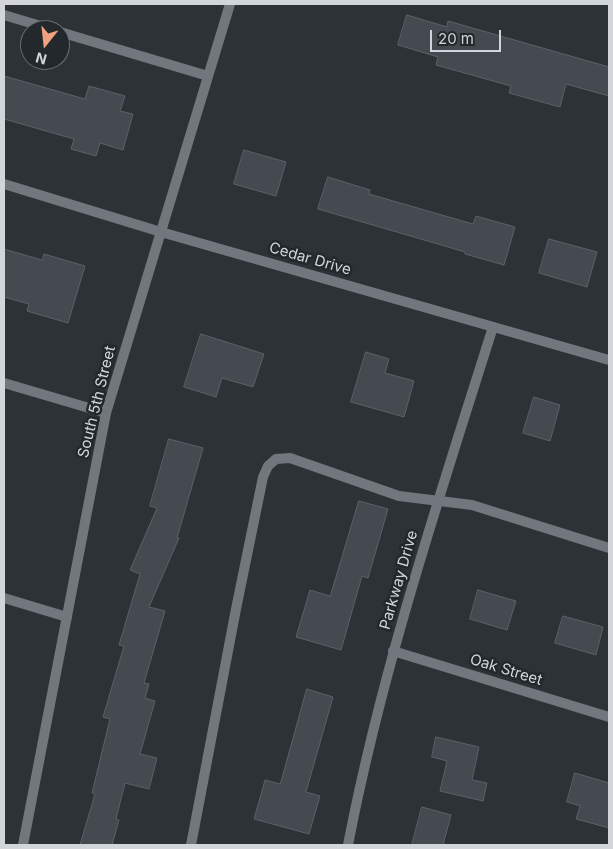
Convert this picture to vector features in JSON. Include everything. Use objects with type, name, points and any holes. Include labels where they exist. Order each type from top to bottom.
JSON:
[{"type":"street","name":"South 5th Street","points":[[23,845],[106,413],[230,4]]},
{"type":"street","points":[[4,15],[21,20]]},
{"type":"street","points":[[70,35],[208,76]]},
{"type":"street","name":"Cedar Drive","points":[[4,184],[161,232],[609,360]]},
{"type":"street","name":"Parkway Drive","points":[[348,845],[393,651],[493,327]]},
{"type":"street","points":[[4,383],[106,413]]},
{"type":"street","points":[[191,845],[263,477],[268,466],[276,458],[290,458],[399,496],[472,505],[609,548]]},
{"type":"street","points":[[4,598],[66,617]]},
{"type":"street","name":"Oak Street","points":[[393,651],[609,717]]},
{"type":"building","points":[[407,15],[447,27],[448,21],[609,67],[609,96],[566,84],[560,107],[509,93],[511,86],[436,65],[438,57],[398,45]]},
{"type":"building","points":[[4,76],[85,99],[89,86],[125,96],[120,111],[133,114],[123,150],[100,143],[96,156],[71,149],[74,139],[4,119]]},
{"type":"building","points":[[244,150],[286,162],[276,196],[234,184]]},
{"type":"building","points":[[328,177],[370,190],[369,194],[473,224],[476,216],[515,227],[504,265],[318,209]]},
{"type":"building","points":[[549,239],[597,252],[587,287],[539,273]]},
{"type":"building","points":[[4,249],[42,260],[44,254],[85,266],[68,323],[27,311],[29,304],[4,297]]},
{"type":"building","points":[[201,334],[264,354],[253,387],[222,378],[216,397],[184,387]]},
{"type":"building","points":[[366,352],[389,359],[385,373],[414,381],[404,417],[351,402]]},
{"type":"building","points":[[534,397],[560,405],[550,441],[523,433]]},
{"type":"building","points":[[169,439],[203,448],[177,538],[179,538],[149,607],[165,611],[144,683],[149,684],[145,698],[155,701],[140,754],[157,758],[149,789],[125,783],[116,819],[119,820],[112,845],[80,845],[95,794],[92,793],[110,719],[103,717],[124,646],[119,645],[140,574],[130,570],[157,508],[150,506]]},
{"type":"building","points":[[359,501],[388,509],[368,578],[362,576],[341,650],[296,637],[310,590],[330,596]]},
{"type":"building","points":[[478,590],[516,601],[507,630],[470,619]]},
{"type":"building","points":[[563,616],[603,627],[596,655],[555,643]]},
{"type":"building","points":[[307,689],[333,697],[306,792],[320,796],[309,834],[254,819],[265,780],[280,784]]},
{"type":"building","points":[[436,737],[479,747],[472,780],[487,783],[483,801],[440,791],[447,761],[432,757]]},
{"type":"building","points":[[575,773],[609,783],[609,828],[576,819],[580,806],[567,802]]},
{"type":"building","points":[[422,807],[451,815],[443,845],[412,845]]}]
